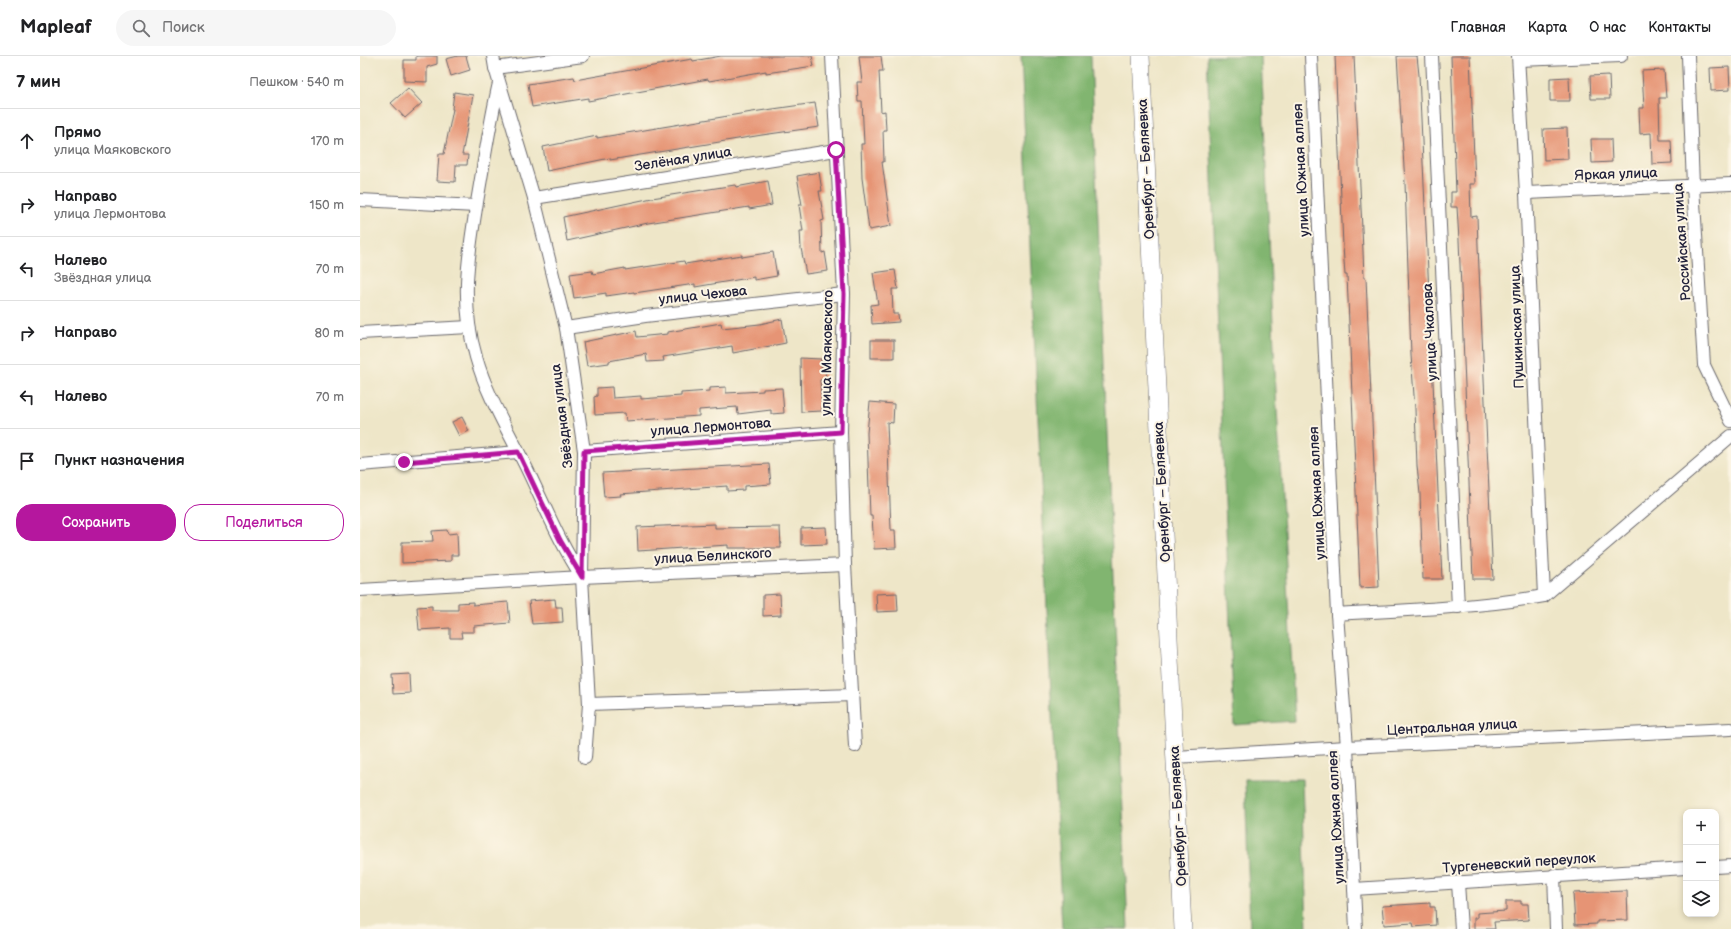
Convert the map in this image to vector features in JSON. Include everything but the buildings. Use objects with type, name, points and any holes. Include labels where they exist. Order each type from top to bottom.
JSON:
[{"type":"main road","name":"Оренбург – Беляевка","points":[[1141,56],[1183,929]]},
{"type":"street","points":[[494,62],[583,56]]},
{"type":"street","name":"улица Маяковского","points":[[832,56],[844,294],[841,432],[845,565],[855,746]]},
{"type":"street","name":"улица Южная аллея","points":[[1311,56],[1337,614],[1347,746],[1356,929]]},
{"type":"street","name":"улица Чкалова","points":[[1432,56],[1458,607]]},
{"type":"street","points":[[1518,58],[1621,56]]},
{"type":"street","name":"Российская улица","points":[[1688,56],[1693,186],[1704,365],[1731,421]]},
{"type":"street","name":"Пушкинская улица","points":[[1518,58],[1526,193],[1544,596]]},
{"type":"street","name":"Звёздная улица","points":[[494,62],[534,198],[566,328],[584,451],[582,577],[589,704],[585,758]]},
{"type":"street","points":[[500,82],[491,120],[467,264],[466,294],[469,327],[476,358],[488,394],[518,452],[560,540],[582,577]]},
{"type":"street","name":"Зелёная улица","points":[[534,198],[836,150]]},
{"type":"street","name":"Яркая улица","points":[[1526,193],[1731,184]]},
{"type":"street","points":[[360,200],[476,206]]},
{"type":"street","name":"улица Чехова","points":[[566,328],[645,316],[844,294]]},
{"type":"street","points":[[360,333],[469,327]]},
{"type":"street","name":"улица Лермонтова","points":[[584,451],[841,432]]},
{"type":"street","points":[[1337,614],[1458,607],[1510,602],[1544,596],[1731,436]]},
{"type":"street","points":[[360,465],[518,452]]},
{"type":"street","name":"улица Белинского","points":[[360,590],[582,577],[845,565]]},
{"type":"street","points":[[589,704],[853,695]]},
{"type":"street","name":"Центральная улица","points":[[1175,757],[1347,746],[1731,728]]},
{"type":"street","points":[[1719,867],[1731,866]]},
{"type":"street","name":"Тургеневский переулок","points":[[1354,888],[1458,883],[1554,875],[1683,868]]},
{"type":"street","points":[[1554,875],[1556,929]]},
{"type":"street","points":[[1458,883],[1461,929]]},
{"type":"green space","points":[[1021,56],[1091,56],[1128,929],[1062,929]]},
{"type":"green space","points":[[1207,56],[1261,56],[1276,392],[1295,721],[1234,725]]},
{"type":"green space","points":[[1245,779],[1302,779],[1307,929],[1250,929]]},
{"type":"route","points":[[404,462],[518,452],[569,558],[582,577],[584,451],[841,432],[844,294],[836,150]]}]
